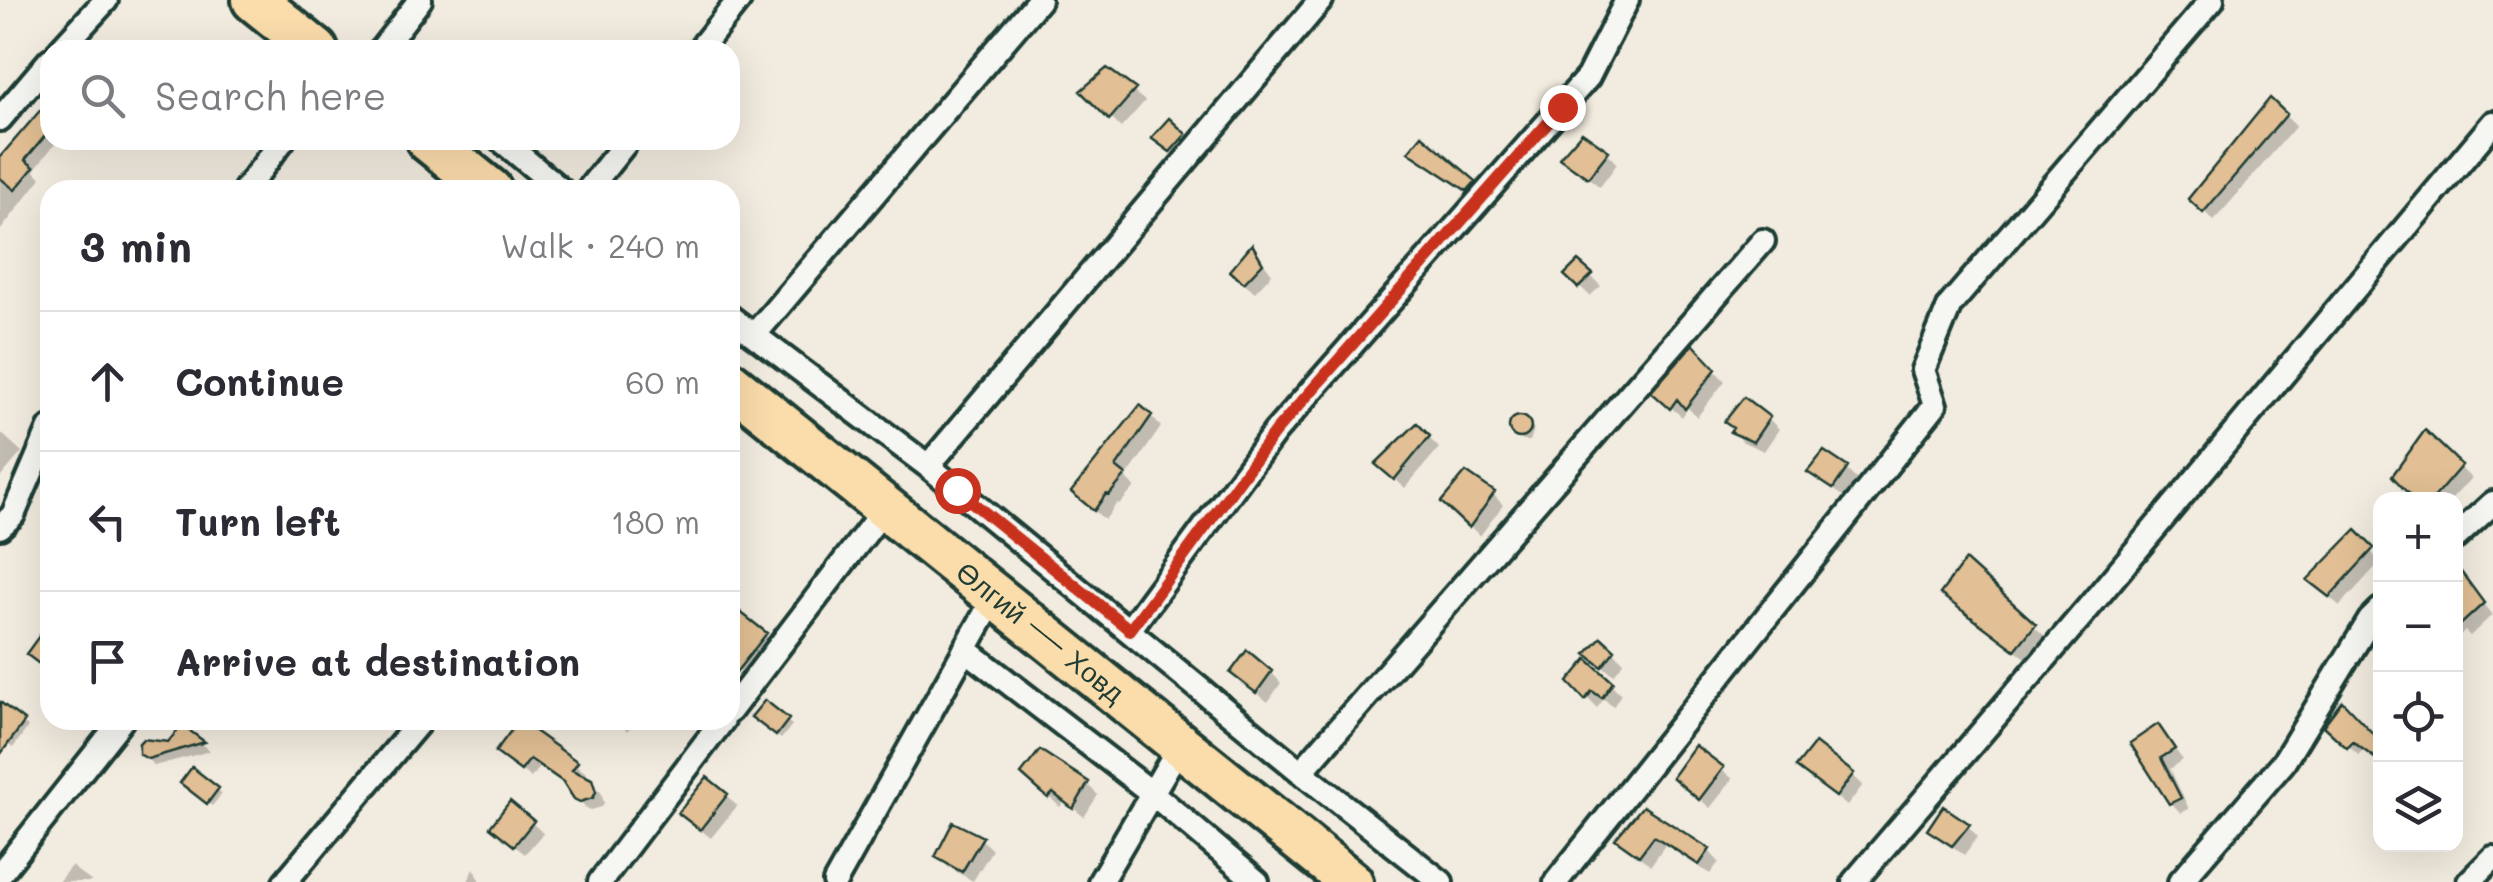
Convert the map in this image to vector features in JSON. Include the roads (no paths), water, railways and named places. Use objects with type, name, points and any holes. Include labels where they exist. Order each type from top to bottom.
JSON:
[{"type":"highway","points":[[254,0],[304,40]]},
{"type":"highway","points":[[440,150],[478,180]]},
{"type":"highway","name":"Өлгий — Ховд","points":[[740,391],[1351,882]]},
{"type":"street","points":[[69,40],[106,0]]},
{"type":"street","points":[[392,40],[420,0]]},
{"type":"street","points":[[707,40],[739,0]]},
{"type":"street","points":[[754,335],[1039,0]]},
{"type":"street","points":[[928,466],[1321,0]]},
{"type":"street","points":[[1130,630],[1275,432],[1588,78],[1627,0]]},
{"type":"street","points":[[1556,882],[1935,405],[1923,370],[1950,305],[2212,0]]},
{"type":"street","points":[[0,119],[40,72]]},
{"type":"street","points":[[1854,882],[2076,624],[2493,122]]},
{"type":"street","points":[[253,180],[275,150]]},
{"type":"street","points":[[513,150],[550,180]]},
{"type":"street","points":[[596,180],[620,150]]},
{"type":"street","points":[[1301,772],[1763,241]]},
{"type":"street","points":[[740,325],[928,466],[1441,882]]},
{"type":"street","points":[[0,527],[12,515],[40,451]]},
{"type":"street","points":[[2463,531],[2493,503]]},
{"type":"street","points":[[740,698],[885,508]]},
{"type":"street","points":[[835,882],[995,596]]},
{"type":"street","points":[[2180,882],[2283,762],[2373,617]]},
{"type":"street","points":[[965,649],[1152,793],[1257,882]]},
{"type":"street","points":[[0,874],[114,730]]},
{"type":"street","points":[[285,882],[413,730]]},
{"type":"street","points":[[600,882],[715,730]]},
{"type":"street","points":[[1100,882],[1181,744]]},
{"type":"street","points":[[2468,882],[2493,858]]}]
